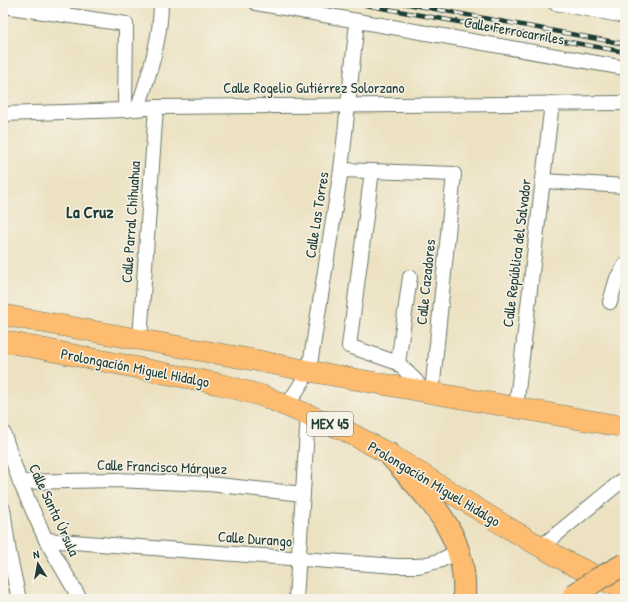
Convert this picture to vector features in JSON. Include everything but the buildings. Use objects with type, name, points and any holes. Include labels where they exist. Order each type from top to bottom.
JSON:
[{"type":"highway","points":[[389,454],[445,521],[456,541],[462,562],[465,584],[464,599]]},
{"type":"highway","points":[[571,597],[598,579],[625,564]]},
{"type":"main road","name":"Prolongación Miguel Hidalgo","points":[[3,315],[625,427]]},
{"type":"main road","name":"Prolongación Miguel Hidalgo","points":[[3,341],[219,384],[263,396],[344,430],[389,454],[541,547],[569,563],[625,590]]},
{"type":"street","points":[[131,109],[155,51],[161,18],[161,3]]},
{"type":"street","name":"Calle Ferrocarriles","points":[[256,3],[625,68]]},
{"type":"street","points":[[555,3],[625,16]]},
{"type":"street","points":[[3,6],[126,24],[131,109]]},
{"type":"street","name":"Calle Las Torres","points":[[287,406],[309,371],[341,170],[357,22]]},
{"type":"street","name":"Calle República del Salvador","points":[[516,408],[552,103]]},
{"type":"street","name":"Calle Rogelio Gutiérrez Solorzano","points":[[3,114],[156,107],[625,103]]},
{"type":"street","name":"Calle Parral Chihuahua","points":[[140,339],[156,107]]},
{"type":"street","points":[[341,170],[372,171],[349,346],[398,363],[427,392]]},
{"type":"street","name":"Calle Cazadores","points":[[372,171],[454,174],[427,392]]},
{"type":"street","points":[[543,181],[625,186]]},
{"type":"street","points":[[610,302],[617,278],[625,265]]},
{"type":"street","points":[[398,363],[410,277]]},
{"type":"street","points":[[296,599],[308,415]]},
{"type":"street","name":"Calle Santa Úrsula","points":[[3,432],[8,460],[20,482],[46,540],[80,599]]},
{"type":"street","points":[[541,547],[625,478]]},
{"type":"street","name":"Calle Francisco Márquez","points":[[20,482],[115,480],[209,484],[303,494]]},
{"type":"street","points":[[3,509],[9,553],[19,599]]},
{"type":"street","name":"Calle Durango","points":[[46,540],[396,566],[418,566],[439,561],[459,551]]},
{"type":"railway","points":[[354,3],[625,52]]},
{"type":"railway","points":[[402,3],[625,44]]},
{"type":"district","name":"La Cruz","points":[[90,212]]}]
